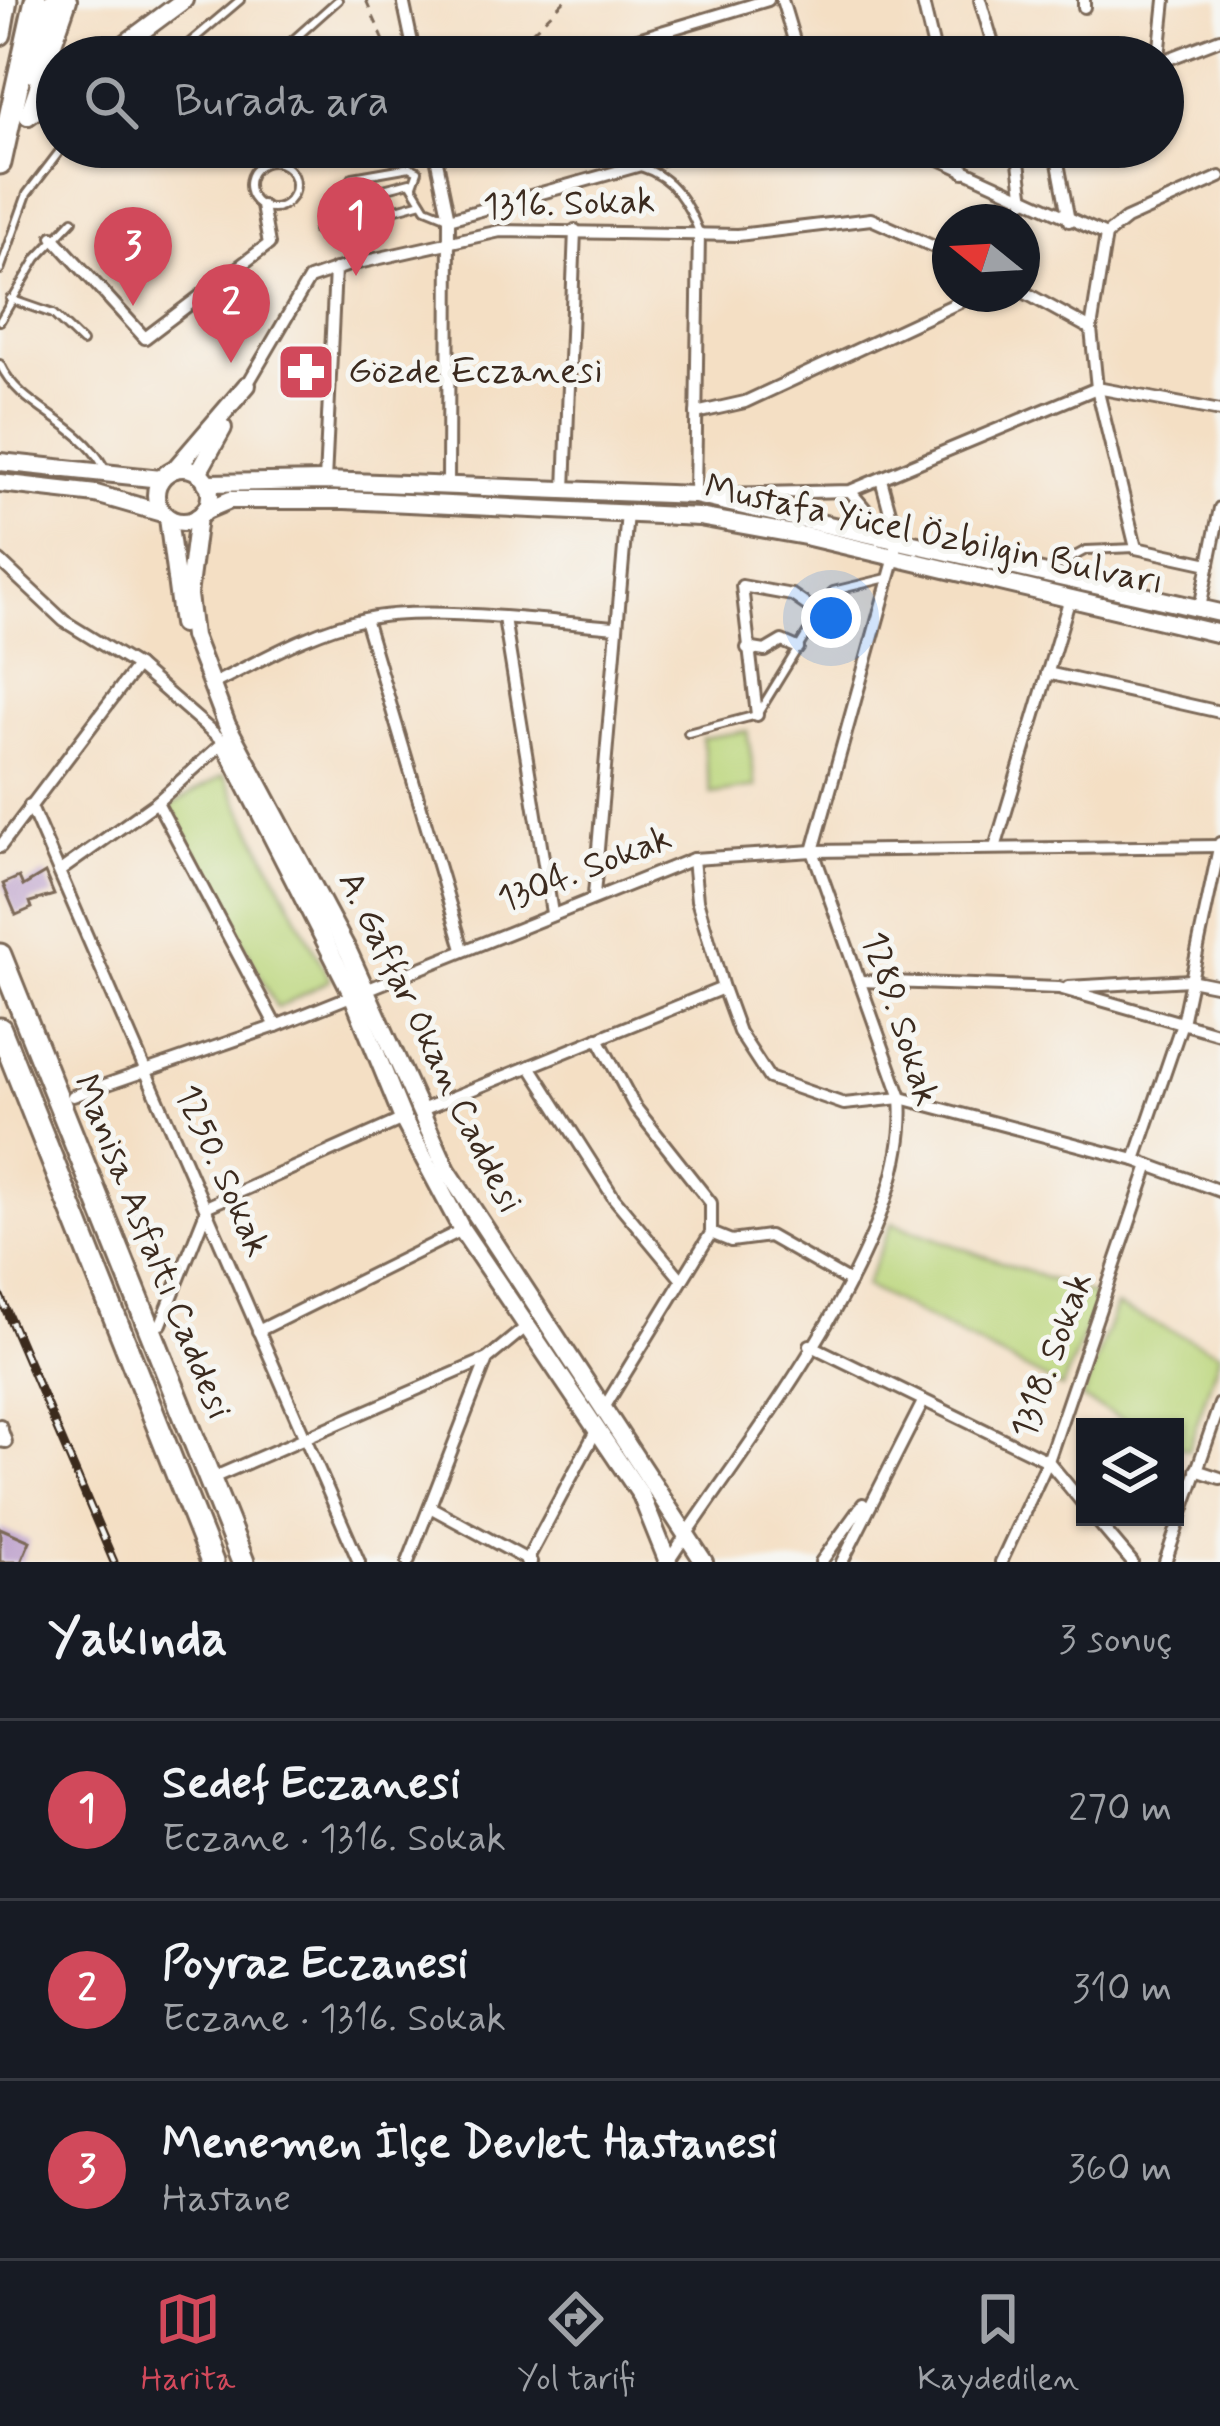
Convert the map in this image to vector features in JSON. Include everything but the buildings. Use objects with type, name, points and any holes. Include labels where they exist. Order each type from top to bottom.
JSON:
[{"type":"highway","points":[[0,34],[5,0]]},
{"type":"highway","points":[[10,134],[36,0]]},
{"type":"highway","points":[[43,36],[55,0]]},
{"type":"highway","points":[[0,163],[36,57]]},
{"type":"highway","name":"Manisa Asfaltı Caddesi","points":[[0,956],[243,1562]]},
{"type":"highway","name":"Manisa Asfaltı Caddesi","points":[[0,1029],[212,1562]]},
{"type":"street","points":[[56,36],[68,0]]},
{"type":"street","points":[[135,36],[184,0]]},
{"type":"street","points":[[403,0],[411,36]]},
{"type":"street","points":[[650,36],[767,0]]},
{"type":"street","points":[[782,0],[793,36]]},
{"type":"street","points":[[980,0],[991,36]]},
{"type":"street","points":[[1163,36],[1165,0]]},
{"type":"street","points":[[923,3],[931,36]]},
{"type":"street","points":[[1184,51],[1220,38]]},
{"type":"street","points":[[28,116],[36,93]]},
{"type":"street","points":[[10,134],[36,110]]},
{"type":"street","points":[[438,168],[451,240],[448,484]]},
{"type":"street","points":[[449,218],[636,168]]},
{"type":"street","points":[[956,168],[1106,236]]},
{"type":"street","points":[[963,168],[964,172]]},
{"type":"street","points":[[1020,168],[1024,201]]},
{"type":"street","points":[[1059,168],[1069,220]]},
{"type":"street","points":[[1209,564],[1136,548],[1097,388],[1091,329],[1106,236],[1126,219],[1220,177]]},
{"type":"street","points":[[53,237],[145,338],[269,244],[262,206]]},
{"type":"street","name":"1316. Sokak","points":[[247,385],[309,279],[451,240],[531,228],[792,232],[871,219],[932,246]]},
{"type":"street","points":[[565,490],[575,230]]},
{"type":"street","points":[[699,232],[695,495],[850,491],[1097,388],[1220,411]]},
{"type":"street","points":[[326,481],[335,269]]},
{"type":"street","points":[[1040,301],[1091,329]]},
{"type":"street","points":[[696,413],[746,402],[938,312]]},
{"type":"street","points":[[165,515],[156,496],[168,474],[247,385]]},
{"type":"street","points":[[0,483],[96,494],[184,522],[201,514],[202,478],[247,385]]},
{"type":"street","points":[[0,462],[109,475],[202,478]]},
{"type":"street","name":"Mustafa Yücel Özbilgin Bulvarı","points":[[202,478],[695,495],[867,531],[896,548],[1070,598],[1220,634]]},
{"type":"street","points":[[813,851],[829,778],[896,548],[881,479]]},
{"type":"street","points":[[850,491],[866,509],[867,531]]},
{"type":"street","name":"Mustafa Yücel Özbilgin Bulvarı","points":[[201,514],[230,500],[345,500],[699,517],[1046,572],[1220,613]]},
{"type":"street","points":[[1200,608],[1220,508]]},
{"type":"street","points":[[593,895],[626,513]]},
{"type":"street","name":"A. Gaffar Okan Caddesi","points":[[201,514],[188,596],[194,636],[211,685],[359,991],[462,1230],[641,1495],[668,1562]]},
{"type":"street","name":"A. Gaffar Okan Caddesi","points":[[165,515],[187,647],[224,742],[359,991]]},
{"type":"street","points":[[0,561],[64,621],[137,666],[224,742],[157,802],[59,871]]},
{"type":"street","points":[[757,715],[742,586],[791,596],[818,613]]},
{"type":"street","points":[[995,848],[1070,598]]},
{"type":"street","points":[[211,685],[295,644],[365,619],[504,618],[616,627]]},
{"type":"street","points":[[504,618],[552,914]]},
{"type":"street","points":[[365,619],[463,949]]},
{"type":"street","points":[[747,648],[765,651],[782,641],[798,648]]},
{"type":"street","points":[[0,847],[137,666]]},
{"type":"street","points":[[1047,673],[1220,712]]},
{"type":"street","points":[[157,802],[276,1026]]},
{"type":"street","name":"1250. Sokak","points":[[30,805],[359,1562]]},
{"type":"street","points":[[1135,1160],[1182,1023],[1220,845]]},
{"type":"street","name":"1304. Sokak","points":[[73,1096],[276,1026],[593,895],[693,859],[813,851],[1220,845]]},
{"type":"street","name":"1289. Sokak","points":[[668,1562],[850,1282],[904,1138],[901,1098],[813,851]]},
{"type":"street","points":[[693,859],[697,900],[723,988],[739,1032],[769,1078],[844,1103],[901,1098],[1135,1160],[1220,1191]]},
{"type":"street","points":[[861,981],[1059,988],[1190,980],[1220,986]]},
{"type":"street","points":[[161,1324],[208,1206],[411,1115],[723,988]]},
{"type":"street","points":[[1059,988],[1220,1034]]},
{"type":"street","points":[[598,1038],[635,1107],[711,1203],[711,1234],[604,1408]]},
{"type":"street","points":[[530,1066],[614,1198],[682,1280]]},
{"type":"street","name":"A. Gaffar Okan Caddesi","points":[[411,1115],[704,1562]]},
{"type":"street","name":"1318. Sokak","points":[[1001,1562],[1048,1461],[1149,1165]]},
{"type":"street","points":[[258,1331],[462,1230]]},
{"type":"street","points":[[711,1234],[731,1241],[769,1236],[850,1282]]},
{"type":"street","points":[[210,1479],[487,1359],[526,1328]]},
{"type":"street","points":[[810,1345],[922,1404],[1048,1461],[1076,1495]]},
{"type":"street","points":[[408,1562],[487,1359]]},
{"type":"street","points":[[842,1562],[876,1486],[922,1404]]},
{"type":"street","points":[[1165,1562],[1220,1405]]},
{"type":"street","points":[[0,1425],[6,1442],[0,1441]]},
{"type":"street","points":[[430,1508],[528,1561],[597,1429]]},
{"type":"street","points":[[1196,1470],[1220,1478]]},
{"type":"street","points":[[820,1562],[876,1486]]},
{"type":"street","points":[[1102,1526],[1132,1562]]},
{"type":"lane","points":[[202,36],[240,0]]},
{"type":"lane","points":[[298,36],[338,0]]},
{"type":"lane","points":[[0,270],[26,194],[46,168]]},
{"type":"lane","points":[[257,168],[248,183],[262,206],[285,205],[296,184],[286,168]]},
{"type":"lane","points":[[422,202],[317,231],[353,177],[378,170],[415,168],[413,185],[422,202],[436,216],[449,218]]},
{"type":"lane","points":[[642,168],[667,180],[699,232]]},
{"type":"lane","points":[[333,202],[405,182],[413,185]]},
{"type":"lane","points":[[0,321],[10,298],[53,237],[73,220]]},
{"type":"lane","points":[[10,298],[53,314],[82,342]]},
{"type":"lane","points":[[0,364],[20,393],[88,440],[109,475]]},
{"type":"lane","points":[[1046,572],[1086,550],[1136,548]]},
{"type":"lane","points":[[688,734],[757,715],[833,591],[890,578]]},
{"type":"path","points":[[367,0],[382,36]]},
{"type":"path","points":[[528,36],[565,0]]},
{"type":"green space","points":[[747,731],[756,787],[711,794],[702,738]]},
{"type":"green space","points":[[224,775],[330,980],[277,1008],[170,806]]},
{"type":"green space","points":[[892,1223],[1099,1297],[1062,1388],[865,1286]]},
{"type":"green space","points":[[1116,1306],[1220,1353],[1188,1450],[1184,1448],[1184,1418],[1121,1418],[1082,1399]]},
{"type":"railway","points":[[0,1296],[114,1562]]},
{"type":"place","name":"Sedef Eczanesi","points":[[356,276]]},
{"type":"place","name":"Menemen İlçe Devlet Hastanesi","points":[[133,306]]},
{"type":"place","name":"Poyraz Eczanesi","points":[[231,363]]},
{"type":"place","name":"Gözde Eczanesi","points":[[306,372]]}]
